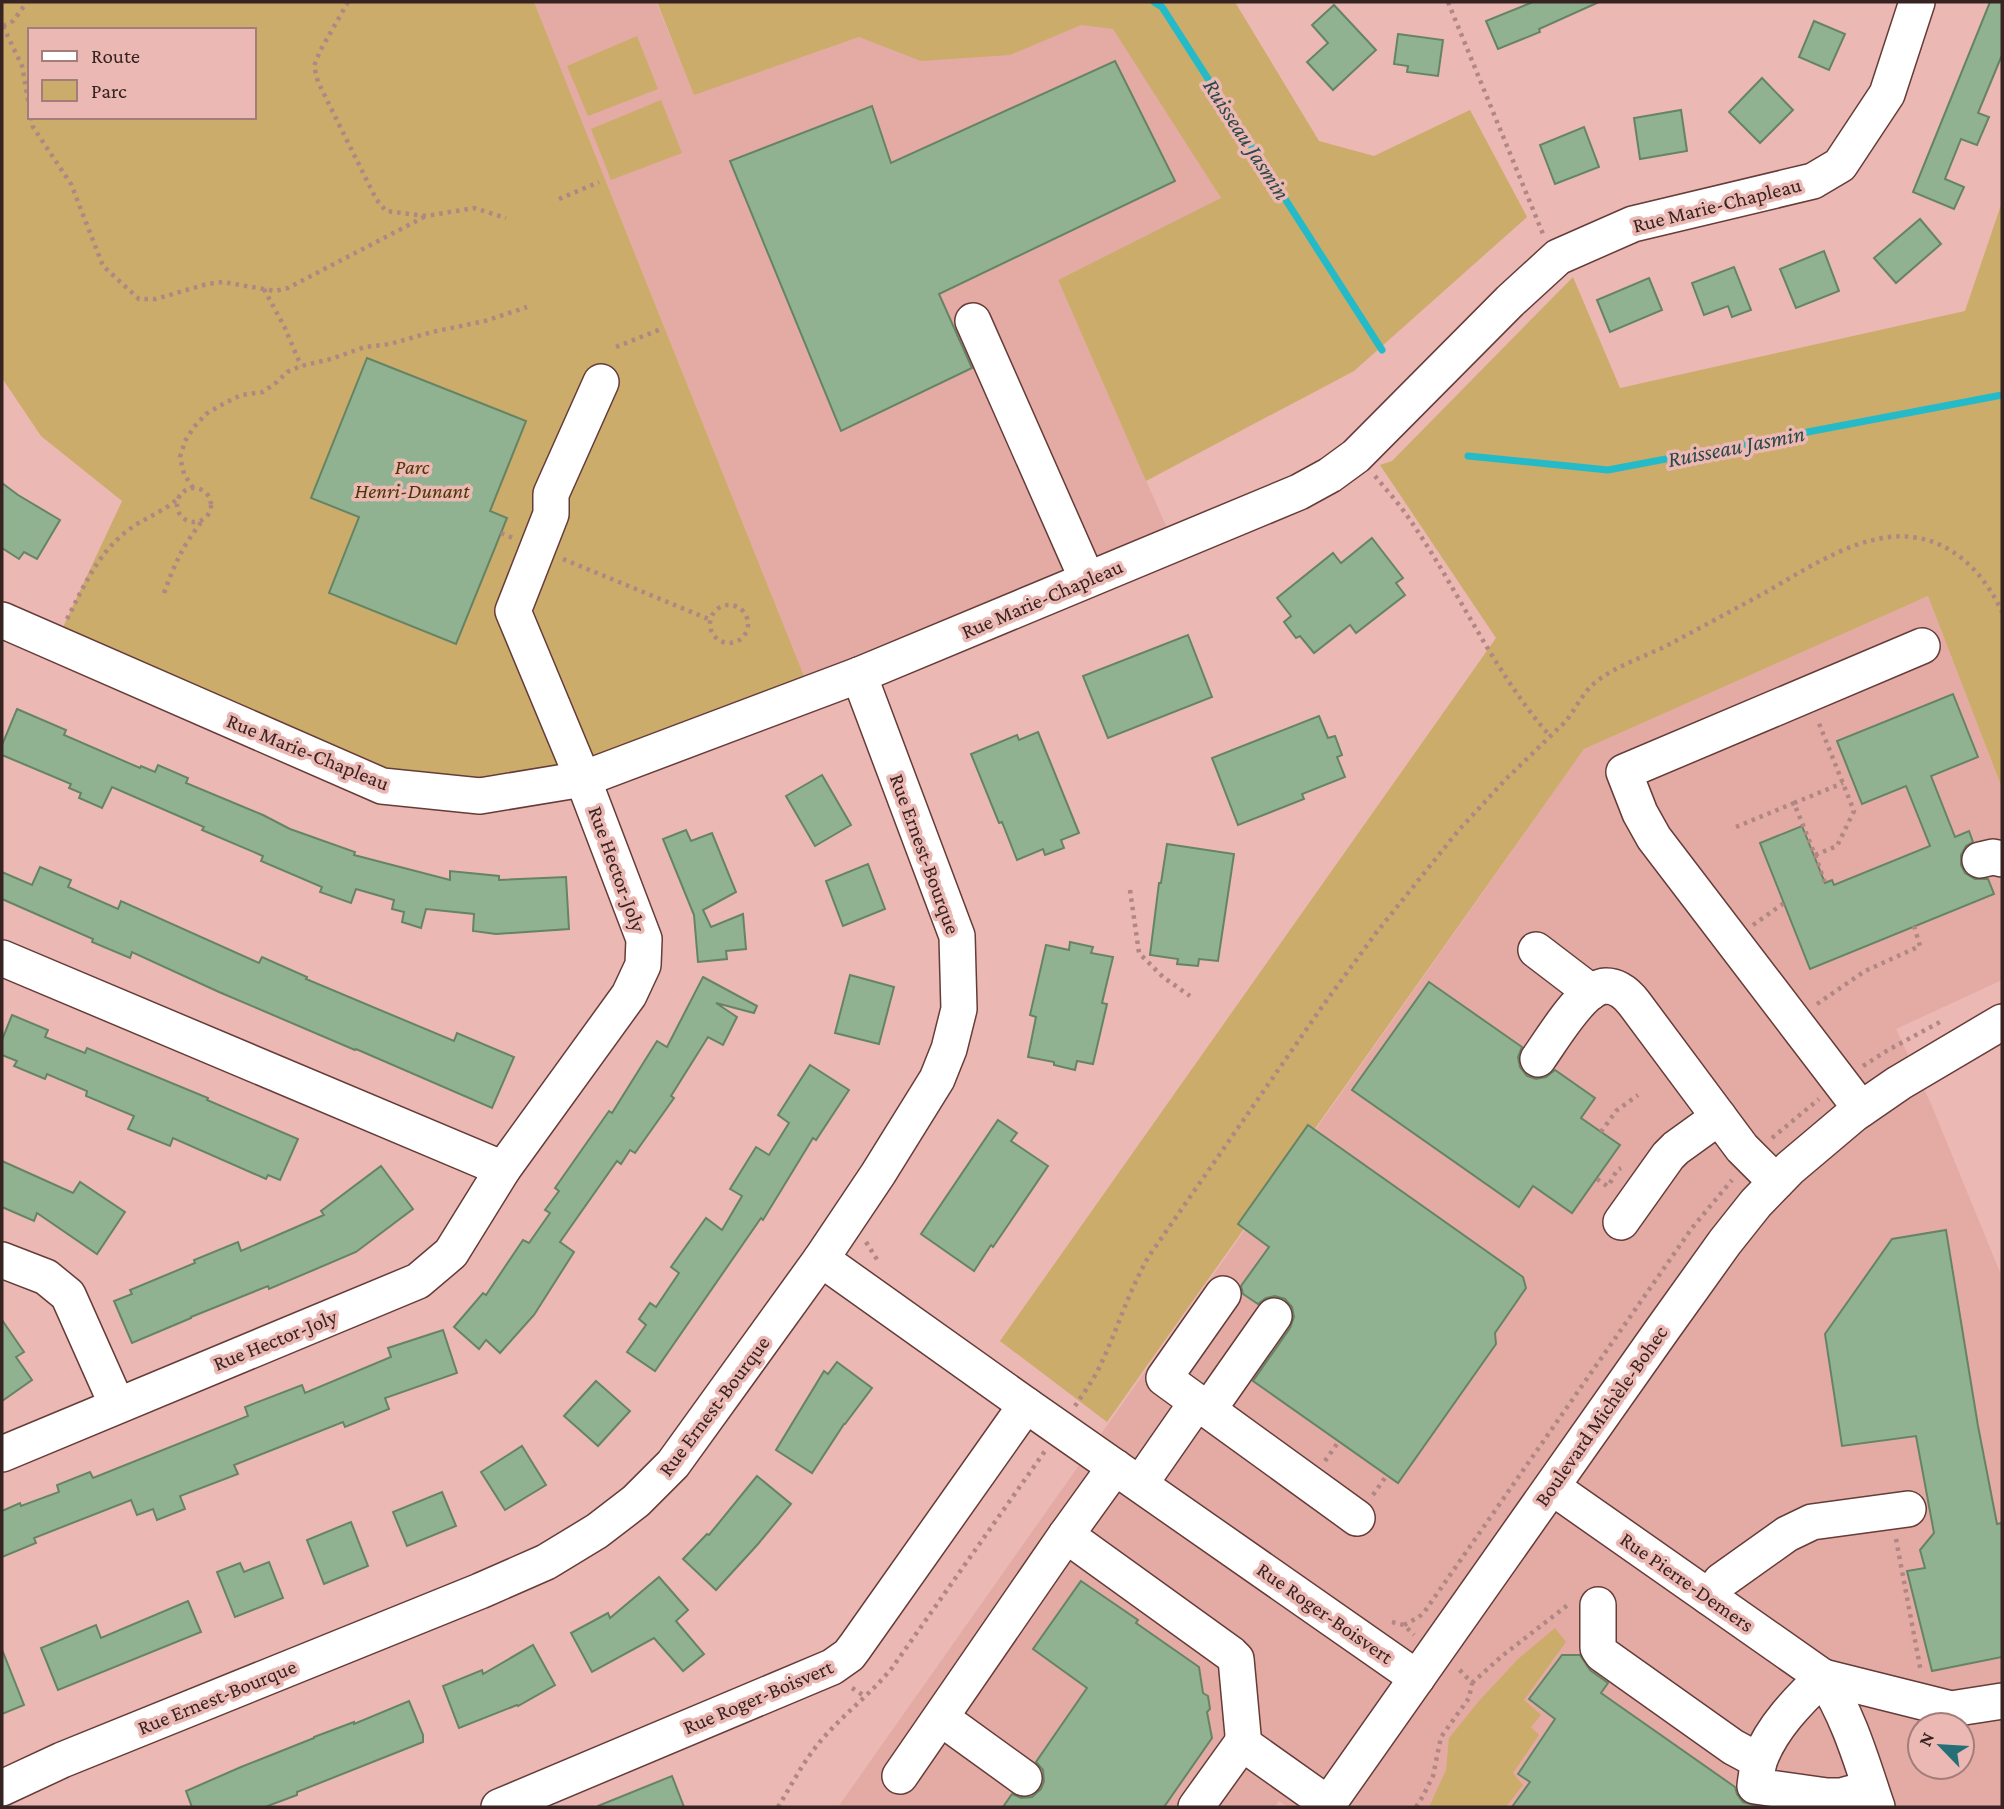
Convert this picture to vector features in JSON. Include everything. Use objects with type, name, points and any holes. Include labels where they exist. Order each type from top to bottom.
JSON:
[{"type":"street","name":"Rue Marie-Chapleau","points":[[2,620],[382,786],[480,796],[583,779],[859,675],[1299,492],[1343,466],[1379,435],[1520,291],[1558,257],[1633,224],[1813,181],[1840,165],[1887,94],[1917,2]]},
{"type":"street","points":[[973,321],[1087,579]]},
{"type":"street","name":"Rue Hector-Joly","points":[[2,1454],[418,1281],[451,1252],[502,1169],[629,995],[643,965],[644,939],[583,779],[513,611],[551,514],[551,494],[601,382]]},
{"type":"street","points":[[1861,1109],[1654,838],[1640,813],[1624,772],[1922,646]]},
{"type":"street","name":"Rue Ernest-Bourque","points":[[2,1788],[62,1760],[503,1582],[546,1562],[636,1501],[673,1464],[821,1259],[878,1174],[937,1079],[949,1049],[959,1009],[957,936],[859,675]]},
{"type":"street","points":[[1536,950],[1591,992]]},
{"type":"street","points":[[2,958],[502,1169]]},
{"type":"street","points":[[1538,1059],[1591,992],[1605,986],[1620,990],[1627,995],[1748,1155],[1776,1182]]},
{"type":"street","name":"Boulevard Michèle-Bohec","points":[[1327,1806],[1748,1212],[1776,1182],[1832,1131],[1861,1109],[2002,1022]]},
{"type":"street","name":"Boulevard Michèle-Bohec","points":[[1923,1069],[2002,1041]]},
{"type":"street","points":[[1619,1208],[1676,1148],[1719,1117]]},
{"type":"street","name":"Rue Roger-Boisvert","points":[[821,1259],[1417,1678]]},
{"type":"street","points":[[2,1260],[46,1277],[68,1295],[117,1405]]},
{"type":"street","points":[[1223,1294],[1164,1378],[1202,1406],[1365,1507]]},
{"type":"street","points":[[900,1776],[1066,1535],[1202,1406],[1274,1316]]},
{"type":"street","name":"Rue Roger-Boisvert","points":[[499,1807],[832,1667],[844,1659],[1026,1405]]},
{"type":"street","name":"Rue Pierre-Demers","points":[[1552,1487],[1823,1677]]},
{"type":"street","points":[[1709,1597],[1729,1575],[1787,1534],[1812,1522],[1908,1509]]},
{"type":"street","points":[[1066,1535],[1236,1659],[1242,1743],[1196,1807]]},
{"type":"street","points":[[1598,1611],[1598,1647],[1602,1654],[1733,1747],[1759,1761]]},
{"type":"street","points":[[1823,1677],[1951,1709],[2002,1701]]},
{"type":"street","points":[[1823,1677],[1846,1719],[1874,1798],[1755,1786],[1759,1761],[1777,1728],[1791,1709],[1823,1677]]},
{"type":"street","points":[[941,1718],[1024,1777]]},
{"type":"street","points":[[1242,1743],[1327,1806]]},
{"type":"path","points":[[27,2],[13,21],[3,26],[22,66],[28,100]]},
{"type":"path","points":[[348,2],[314,65],[318,82],[376,199],[386,211],[426,216],[474,208],[506,218]]},
{"type":"path","points":[[1448,2],[1543,234]]},
{"type":"path","points":[[31,119],[33,127],[71,184],[103,266],[139,299],[156,299],[223,282],[275,291],[288,288],[426,216]]},
{"type":"path","points":[[559,199],[599,182]]},
{"type":"path","points":[[264,289],[301,366]]},
{"type":"path","points":[[193,488],[184,474],[180,457],[185,441],[206,414],[223,404],[241,395],[263,391],[287,372],[301,366],[365,347],[390,344],[485,321],[527,307]]},
{"type":"path","points":[[616,347],[662,329]]},
{"type":"path","points":[[1373,474],[1402,509],[1528,710],[1550,736]]},
{"type":"path","points":[[54,645],[93,568],[106,550],[133,527],[175,502],[184,491],[193,488],[201,490],[209,497],[210,511],[185,542],[164,593]]},
{"type":"path","points":[[180,495],[177,507],[182,517],[191,522],[204,519]]},
{"type":"path","points":[[501,533],[711,620]]},
{"type":"path","points":[[1077,1403],[1098,1369],[1132,1288],[1149,1256],[1324,1004],[1451,839],[1506,779],[1573,713],[1589,687],[1605,675],[1664,647],[1827,558],[1877,539],[1914,537],[1951,551],[1983,579],[2002,612]]},
{"type":"path","points":[[722,607],[734,607],[740,609],[747,618],[747,630],[740,640],[722,642],[713,633],[711,620],[722,607]]},
{"type":"path","points":[[1815,855],[1837,846],[1854,811],[1819,723]]},
{"type":"path","points":[[1736,827],[1843,783]]},
{"type":"path","points":[[1794,803],[1825,883]]},
{"type":"path","points":[[1130,890],[1139,953],[1163,977],[1189,996]]},
{"type":"path","points":[[1745,931],[1784,903]]},
{"type":"path","points":[[1814,1006],[1864,971],[1920,946],[1914,926]]},
{"type":"path","points":[[1766,1145],[1825,1094]]},
{"type":"path","points":[[1601,1132],[1615,1111],[1638,1095]]},
{"type":"path","name":"Boulevard Michèle-Bohec","points":[[1404,1625],[1425,1611],[1692,1228],[1733,1178]]},
{"type":"path","points":[[1597,1179],[1619,1208]]},
{"type":"path","points":[[1330,1454],[1339,1441]]},
{"type":"path","points":[[778,1807],[821,1740],[892,1668],[1046,1449]]},
{"type":"path","points":[[1365,1507],[1387,1475]]},
{"type":"path","points":[[1900,1558],[1922,1679]]},
{"type":"path","points":[[1416,1807],[1433,1776],[1441,1737],[1469,1698],[1472,1683],[1567,1606],[1577,1603],[1598,1611]]},
{"type":"path","name":"Rue Roger-Boisvert","points":[[1404,1625],[1415,1636]]},
{"type":"path","points":[[1462,1670],[1472,1683]]},
{"type":"shaded area","points":[[534,2],[656,2],[694,94],[859,37],[1109,2],[1221,199],[1058,280],[1174,544],[808,686]]},
{"type":"shaded area","points":[[1928,596],[2002,788],[2002,980],[1896,1029],[1931,1104],[2002,1277],[2002,1807],[1287,1807],[1279,1801],[1274,1807],[838,1807],[1584,749]]},
{"type":"green space","name":"Parc Henri-Dunant","points":[[2,2],[534,2],[808,686],[582,776],[391,787],[56,642],[122,501],[41,436],[2,378]]},
{"type":"green space","points":[[657,2],[1235,2],[1319,141],[1374,156],[1470,110],[1527,217],[1354,371],[1146,481],[1058,280],[1221,198],[1113,29],[1081,25],[1010,55],[921,61],[859,37],[694,95]]},
{"type":"green space","points":[[637,36],[658,89],[588,116],[567,66]]},
{"type":"green space","points":[[661,100],[682,153],[611,180],[591,129]]},
{"type":"green space","points":[[2002,202],[2002,788],[1928,596],[1584,749],[1107,1422],[1000,1341],[1496,638],[1380,465],[1392,461],[1573,277],[1620,388],[1965,311]]},
{"type":"green space","points":[[1555,1628],[1566,1642],[1524,1700],[1541,1715],[1531,1727],[1539,1735],[1513,1773],[1523,1785],[1506,1807],[1429,1807],[1446,1770],[1449,1738],[1518,1659]]},
{"type":"building","points":[[1533,2],[1599,2],[1539,29],[1540,32],[1498,49],[1486,21]]},
{"type":"building","points":[[1990,2],[2002,2],[2002,55],[1978,113],[1989,117],[1977,145],[1961,139],[1945,179],[1964,187],[1954,209],[1913,192]]},
{"type":"building","points":[[1334,5],[1376,50],[1333,90],[1307,62],[1328,43],[1312,25]]},
{"type":"building","points":[[1814,21],[1845,34],[1829,70],[1799,57]]},
{"type":"building","points":[[1398,34],[1443,40],[1438,76],[1407,72],[1408,66],[1394,64]]},
{"type":"building","points":[[1115,61],[1175,181],[939,294],[972,368],[841,431],[730,161],[872,106],[891,163]]},
{"type":"building","points":[[1762,78],[1793,110],[1760,143],[1729,112]]},
{"type":"building","points":[[1681,110],[1687,151],[1640,159],[1634,118]]},
{"type":"building","points":[[1584,127],[1599,167],[1555,184],[1540,145]]},
{"type":"building","points":[[1920,219],[1941,244],[1896,283],[1874,258]]},
{"type":"building","points":[[1824,251],[1839,291],[1796,308],[1780,269]]},
{"type":"building","points":[[1734,267],[1751,310],[1732,317],[1728,306],[1704,315],[1692,283]]},
{"type":"building","points":[[1649,278],[1662,310],[1610,332],[1597,300]]},
{"type":"building","points":[[367,358],[526,421],[490,511],[507,518],[456,644],[329,593],[359,517],[311,498]]},
{"type":"building","points":[[2,483],[60,520],[37,559],[24,552],[19,559],[2,548]]},
{"type":"building","points":[[1372,538],[1403,578],[1396,583],[1405,595],[1356,633],[1350,625],[1314,653],[1300,636],[1296,638],[1284,622],[1291,616],[1277,598],[1333,553],[1341,563]]},
{"type":"building","points":[[1188,635],[1212,697],[1108,738],[1083,676]]},
{"type":"building","points":[[1953,694],[1978,757],[1931,776],[1955,837],[1969,831],[1973,842],[1966,846],[1961,855],[1961,865],[1965,873],[1975,879],[1988,879],[1994,894],[1810,969],[1760,843],[1802,826],[1825,883],[1832,880],[1834,885],[1930,846],[1906,786],[1862,804],[1837,741]]},
{"type":"building","points":[[17,709],[66,730],[64,735],[140,768],[141,766],[155,772],[158,765],[188,778],[186,783],[290,829],[355,852],[354,855],[450,880],[450,871],[499,876],[499,880],[566,877],[569,929],[496,934],[473,931],[474,914],[426,909],[421,928],[402,922],[404,912],[392,909],[394,900],[356,889],[351,903],[320,892],[322,887],[261,861],[263,856],[112,787],[102,808],[79,798],[81,793],[69,788],[71,784],[2,755],[2,745]]},
{"type":"building","points":[[1319,716],[1328,738],[1335,736],[1342,755],[1337,757],[1345,777],[1302,794],[1304,799],[1238,825],[1212,758]]},
{"type":"building","points":[[1038,732],[1079,833],[1061,840],[1064,848],[1045,855],[1043,849],[1017,860],[971,754],[1017,735],[1019,740]]},
{"type":"building","points":[[822,775],[851,825],[815,846],[786,796]]},
{"type":"building","points":[[686,830],[691,841],[712,833],[736,892],[703,910],[711,927],[743,914],[746,949],[726,951],[727,959],[698,962],[694,915],[663,839]]},
{"type":"building","points":[[1167,844],[1234,854],[1218,961],[1199,959],[1198,966],[1177,964],[1178,959],[1150,955]]},
{"type":"building","points":[[868,864],[885,909],[843,926],[826,881]]},
{"type":"building","points":[[40,867],[71,880],[68,887],[118,909],[121,901],[259,963],[262,957],[307,977],[306,979],[454,1041],[457,1033],[514,1057],[492,1108],[219,992],[132,952],[130,958],[92,942],[93,939],[2,899],[2,872],[32,885]]},
{"type":"building","points":[[1070,942],[1093,947],[1091,953],[1113,957],[1102,1003],[1107,1004],[1093,1064],[1077,1061],[1075,1070],[1054,1065],[1054,1062],[1028,1057],[1036,1017],[1030,1015],[1046,945],[1069,950]]},
{"type":"building","points":[[850,975],[894,987],[879,1044],[835,1033]]},
{"type":"building","points":[[703,977],[757,1006],[754,1013],[716,1003],[737,1017],[723,1045],[708,1037],[671,1096],[674,1098],[635,1153],[630,1150],[621,1164],[617,1161],[560,1242],[574,1252],[534,1315],[500,1353],[486,1340],[479,1349],[454,1327],[483,1293],[486,1295],[523,1240],[529,1243],[550,1213],[545,1210],[559,1191],[555,1188],[609,1111],[612,1113],[657,1041],[667,1047]]},
{"type":"building","points":[[1429,982],[1522,1047],[1518,1057],[1520,1067],[1527,1076],[1536,1079],[1546,1077],[1555,1070],[1595,1098],[1581,1118],[1620,1145],[1572,1213],[1533,1186],[1519,1207],[1352,1090]]},
{"type":"building","points":[[12,1015],[48,1030],[45,1037],[85,1053],[87,1048],[298,1139],[280,1180],[268,1175],[266,1179],[173,1138],[170,1146],[128,1129],[134,1116],[86,1096],[87,1091],[47,1074],[45,1079],[14,1066],[17,1061],[2,1055],[2,1040]]},
{"type":"building","points":[[810,1065],[849,1090],[816,1140],[813,1138],[763,1220],[761,1218],[655,1371],[627,1352],[646,1325],[639,1319],[650,1303],[656,1307],[679,1273],[671,1267],[706,1218],[722,1230],[742,1196],[730,1189],[756,1147],[769,1155],[789,1123],[778,1115]]},
{"type":"building","points":[[998,1120],[1017,1133],[1011,1141],[1048,1166],[974,1271],[921,1234]]},
{"type":"building","points":[[1308,1125],[1523,1277],[1526,1288],[1495,1333],[1496,1344],[1398,1483],[1253,1381],[1290,1328],[1294,1317],[1292,1307],[1285,1299],[1275,1296],[1258,1304],[1243,1294],[1241,1286],[1269,1247],[1238,1224]]},
{"type":"building","points":[[2,1161],[73,1193],[80,1182],[125,1212],[97,1254],[37,1213],[34,1221],[2,1207]]},
{"type":"building","points":[[381,1166],[413,1209],[356,1252],[132,1343],[114,1301],[132,1294],[130,1290],[195,1263],[194,1260],[238,1242],[241,1251],[324,1215],[321,1211]]},
{"type":"building","points":[[1946,1230],[1978,1426],[1997,1524],[2002,1523],[2002,1657],[1932,1671],[1907,1571],[1925,1568],[1920,1550],[1934,1533],[1916,1436],[1842,1446],[1825,1334],[1892,1239]]},
{"type":"building","points":[[2,1320],[24,1352],[16,1357],[32,1380],[2,1401]]},
{"type":"building","points":[[443,1330],[457,1373],[385,1398],[389,1409],[345,1427],[343,1422],[234,1465],[238,1474],[180,1496],[185,1509],[157,1520],[153,1509],[137,1515],[131,1500],[34,1538],[36,1543],[2,1557],[2,1511],[59,1492],[57,1485],[90,1472],[93,1478],[248,1416],[245,1407],[302,1385],[305,1393],[391,1357],[388,1348]]},
{"type":"building","points":[[837,1362],[872,1388],[844,1424],[812,1473],[776,1450],[824,1371],[828,1374]]},
{"type":"building","points":[[596,1381],[630,1411],[598,1446],[564,1416]]},
{"type":"building","points":[[522,1446],[546,1485],[505,1510],[481,1472]]},
{"type":"building","points":[[757,1476],[791,1504],[716,1590],[683,1559],[709,1535]]},
{"type":"building","points":[[442,1492],[456,1526],[407,1546],[393,1512]]},
{"type":"building","points":[[351,1522],[368,1566],[324,1584],[307,1540]]},
{"type":"building","points":[[269,1562],[283,1598],[235,1617],[217,1572],[240,1563],[244,1572]]},
{"type":"building","points":[[659,1577],[688,1610],[676,1621],[704,1654],[683,1671],[654,1638],[592,1672],[571,1633],[608,1613],[610,1618]]},
{"type":"building","points":[[1081,1581],[1199,1667],[1203,1693],[1208,1696],[1210,1709],[1207,1712],[1212,1738],[1164,1807],[1003,1807],[1012,1794],[1021,1798],[1032,1797],[1041,1789],[1044,1781],[1043,1770],[1036,1762],[1087,1688],[1033,1649]]},
{"type":"building","points":[[188,1601],[201,1632],[58,1690],[41,1648],[96,1625],[101,1638]]},
{"type":"building","points":[[533,1645],[555,1685],[518,1706],[459,1728],[443,1686],[482,1670],[483,1674]]},
{"type":"building","points":[[2,1653],[24,1705],[2,1714]]},
{"type":"building","points":[[1562,1655],[1580,1655],[1590,1670],[1608,1683],[1601,1693],[1735,1787],[1743,1802],[1762,1807],[1512,1807],[1530,1782],[1518,1774],[1555,1719],[1529,1699]]},
{"type":"building","points":[[409,1701],[423,1735],[423,1742],[265,1807],[192,1807],[186,1791],[314,1737]]},
{"type":"building","points":[[672,1776],[684,1807],[598,1807],[598,1806]]},
{"type":"waterway","name":"Ruisseau Jasmin","points":[[1154,2],[1162,7],[1382,350]]},
{"type":"waterway","name":"Ruisseau Jasmin","points":[[1468,456],[1608,470],[2002,395]]}]
